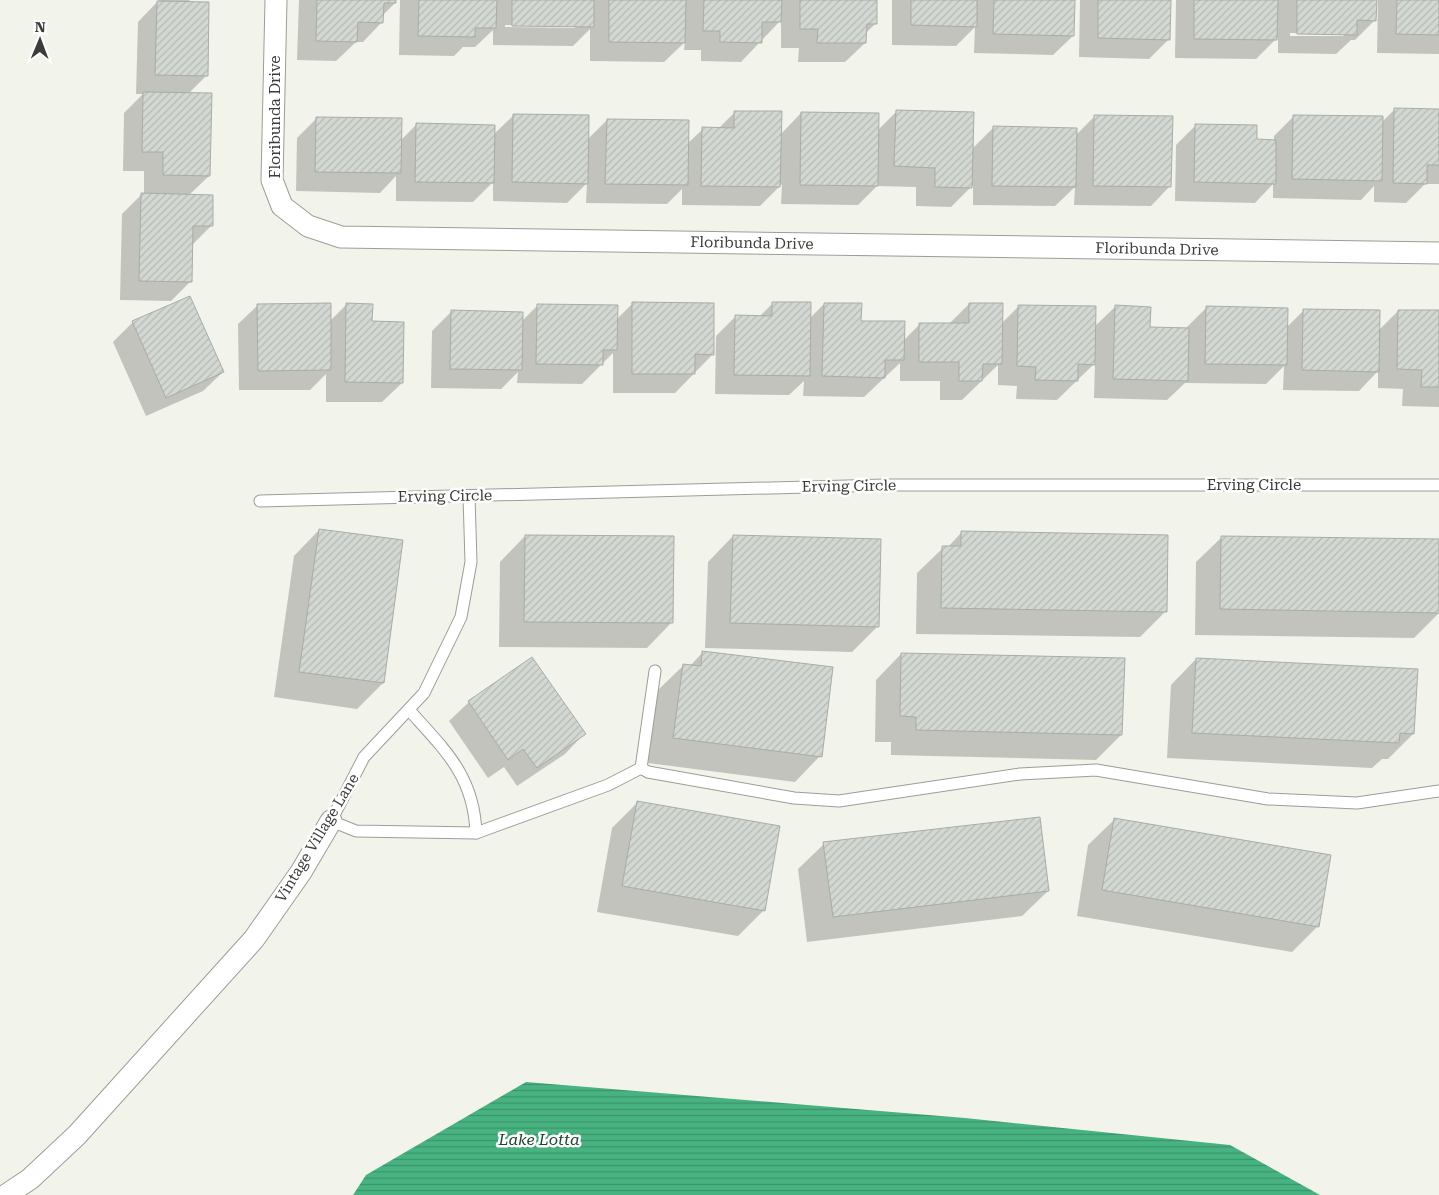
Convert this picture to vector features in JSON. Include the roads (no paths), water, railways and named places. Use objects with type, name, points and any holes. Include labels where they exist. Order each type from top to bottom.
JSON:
[{"type":"street","name":"Floribunda Drive","points":[[276,0],[272,180],[282,206],[308,226],[341,237],[1439,253]]},
{"type":"street","name":"Vintage Village Lane","points":[[6,1195],[26,1187],[76,1135],[254,939],[301,872],[331,821]]},
{"type":"lane","name":"Erving Circle","points":[[260,501],[885,485],[1439,484]]},
{"type":"lane","name":"Vintage Village Lane","points":[[331,821],[364,757],[424,693],[460,618],[471,562],[469,496]]},
{"type":"lane","points":[[641,768],[655,671]]},
{"type":"lane","points":[[409,710],[456,764],[468,789],[475,813],[476,833]]},
{"type":"lane","points":[[641,768],[648,772],[794,798],[839,800],[1020,774],[1096,770],[1268,799],[1357,804],[1439,791]]},
{"type":"lane","points":[[331,821],[356,831],[476,833],[608,785],[641,768]]},
{"type":"water","name":"Lake Lotta","points":[[526,1082],[965,1118],[1230,1145],[1320,1195],[353,1195],[366,1175]]}]
